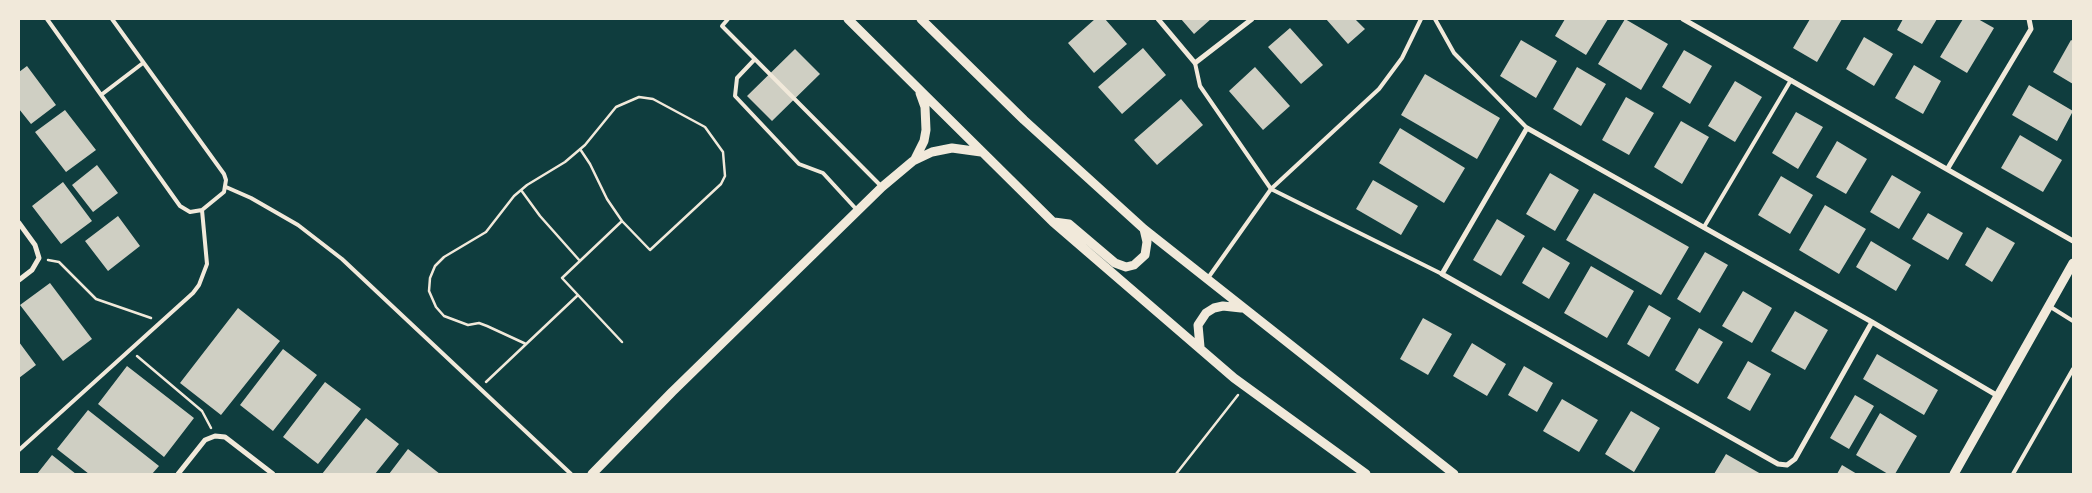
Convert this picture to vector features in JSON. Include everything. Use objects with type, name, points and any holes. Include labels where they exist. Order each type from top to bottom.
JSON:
[{"type":"street","points":[[848,19],[1053,222],[1245,386],[1366,474]]},
{"type":"street","points":[[921,19],[1024,120],[1144,229],[1241,308],[1454,474]]},
{"type":"street","points":[[1158,19],[1195,64],[1252,19]]},
{"type":"street","points":[[1683,19],[1948,168],[2073,241]]},
{"type":"street","points":[[1948,168],[2030,28],[2029,19]]},
{"type":"street","points":[[914,161],[924,141],[927,118],[922,96],[916,86]]},
{"type":"street","points":[[1872,322],[1795,459],[1787,465],[1778,464],[1442,274],[1527,128],[1872,322],[1998,396]]},
{"type":"street","points":[[592,474],[654,410],[882,187],[914,161],[942,149],[963,148],[983,153]]},
{"type":"street","points":[[1053,222],[1069,224],[1115,263],[1126,267],[1134,265],[1144,255],[1147,242],[1144,229]]},
{"type":"street","points":[[19,223],[35,245],[39,258],[32,270],[19,280]]},
{"type":"street","points":[[1954,474],[2073,263]]},
{"type":"street","points":[[1200,347],[1198,325],[1206,313],[1214,308],[1224,306],[1241,308]]},
{"type":"street","points":[[178,474],[205,440],[215,436],[225,437],[274,474]]},
{"type":"lane","points":[[47,19],[180,206],[190,212],[202,210],[220,197],[226,187],[224,174],[112,19]]},
{"type":"lane","points":[[728,19],[722,26],[882,187]]},
{"type":"lane","points":[[1207,280],[1271,189],[1380,90],[1402,58],[1421,19]]},
{"type":"lane","points":[[1435,19],[1454,53],[1527,128]]},
{"type":"lane","points":[[755,59],[737,78],[735,96],[799,164],[822,173],[857,210]]},
{"type":"lane","points":[[101,95],[143,63]]},
{"type":"lane","points":[[1195,64],[1200,86],[1271,189],[1442,274]]},
{"type":"lane","points":[[1704,227],[1791,80]]},
{"type":"lane","points":[[226,187],[275,211],[320,241],[571,474]]},
{"type":"lane","points":[[19,450],[131,351],[192,293],[204,274],[207,254],[202,210]]},
{"type":"lane","points":[[2049,306],[2073,321]]},
{"type":"lane","points":[[2013,474],[2072,375],[2073,368]]},
{"type":"path","points":[[526,344],[479,323],[468,325],[444,316],[436,307],[429,291],[430,278],[435,266],[444,257],[486,232],[521,190],[565,162],[580,149],[616,107],[639,97],[653,99],[705,127],[723,152],[726,176],[722,184],[650,250],[622,221],[607,199],[580,149]]},
{"type":"path","points":[[521,190],[540,216],[580,261]]},
{"type":"path","points":[[622,221],[562,278],[622,342]]},
{"type":"path","points":[[39,258],[60,262],[96,299],[162,322]]},
{"type":"path","points":[[479,389],[578,295]]},
{"type":"path","points":[[131,351],[202,411],[215,436]]},
{"type":"path","points":[[1176,474],[1245,386]]},
{"type":"building","points":[[1095,19],[1105,19],[1127,44],[1094,73],[1068,43]]},
{"type":"building","points":[[1181,19],[1211,19],[1194,34]]},
{"type":"building","points":[[1326,19],[1355,19],[1365,29],[1348,44]]},
{"type":"building","points":[[1565,19],[1608,19],[1586,55],[1555,36]]},
{"type":"building","points":[[1625,19],[1668,44],[1641,90],[1598,64]]},
{"type":"building","points":[[1810,19],[1842,19],[1817,62],[1793,48]]},
{"type":"building","points":[[1903,19],[1937,19],[1922,44],[1897,30]]},
{"type":"building","points":[[1963,19],[1978,19],[1994,28],[1967,73],[1940,57]]},
{"type":"building","points":[[1290,28],[1323,65],[1301,84],[1268,47]]},
{"type":"building","points":[[1864,37],[1893,54],[1874,86],[1846,69]]},
{"type":"building","points":[[1521,40],[1557,61],[1536,98],[1500,76]]},
{"type":"building","points":[[2071,40],[2073,41],[2073,84],[2053,72]]},
{"type":"building","points":[[1143,48],[1166,75],[1122,114],[1098,87]]},
{"type":"building","points":[[795,49],[820,74],[772,121],[747,96]]},
{"type":"building","points":[[1684,50],[1712,66],[1690,104],[1662,87]]},
{"type":"building","points":[[1914,65],[1941,81],[1923,114],[1895,98]]},
{"type":"building","points":[[27,66],[56,105],[31,124],[19,109],[19,72]]},
{"type":"building","points":[[1255,67],[1290,106],[1263,130],[1229,91]]},
{"type":"building","points":[[1577,67],[1606,84],[1581,126],[1553,109]]},
{"type":"building","points":[[1425,74],[1500,118],[1477,159],[1401,115]]},
{"type":"building","points":[[1735,81],[1762,97],[1735,142],[1708,126]]},
{"type":"building","points":[[2029,85],[2073,111],[2057,141],[2012,115]]},
{"type":"building","points":[[1626,97],[1654,113],[1629,155],[1602,140]]},
{"type":"building","points":[[1181,99],[1203,125],[1157,165],[1134,140]]},
{"type":"building","points":[[65,110],[96,150],[66,172],[35,132]]},
{"type":"building","points":[[1796,112],[1823,127],[1798,169],[1772,153]]},
{"type":"building","points":[[1681,121],[1709,137],[1682,184],[1654,167]]},
{"type":"building","points":[[1400,128],[1465,168],[1444,203],[1379,163]]},
{"type":"building","points":[[2020,135],[2062,160],[2043,192],[2001,168]]},
{"type":"building","points":[[1837,141],[1867,159],[1846,194],[1816,177]]},
{"type":"building","points":[[97,165],[118,193],[93,212],[72,185]]},
{"type":"building","points":[[1550,173],[1579,190],[1555,231],[1526,214]]},
{"type":"building","points":[[1892,175],[1921,192],[1899,229],[1870,212]]},
{"type":"building","points":[[1781,176],[1813,195],[1790,234],[1758,215]]},
{"type":"building","points":[[1373,180],[1418,206],[1401,235],[1356,209]]},
{"type":"building","points":[[63,182],[92,221],[61,244],[32,206]]},
{"type":"building","points":[[1594,193],[1689,247],[1661,295],[1566,240]]},
{"type":"building","points":[[1825,205],[1866,229],[1839,274],[1799,250]]},
{"type":"building","points":[[1928,213],[1963,233],[1948,260],[1912,239]]},
{"type":"building","points":[[118,216],[140,246],[108,271],[85,241]]},
{"type":"building","points":[[1497,219],[1525,236],[1501,276],[1473,260]]},
{"type":"building","points":[[1987,227],[2015,243],[1992,282],[1965,265]]},
{"type":"building","points":[[1871,241],[1911,265],[1896,291],[1856,267]]},
{"type":"building","points":[[1543,247],[1570,263],[1549,299],[1522,283]]},
{"type":"building","points":[[1705,252],[1728,265],[1700,313],[1677,299]]},
{"type":"building","points":[[1591,266],[1634,291],[1607,338],[1564,313]]},
{"type":"building","points":[[50,283],[92,339],[63,361],[20,305]]},
{"type":"building","points":[[1743,291],[1772,308],[1752,343],[1722,326]]},
{"type":"building","points":[[1649,305],[1671,318],[1649,357],[1627,344]]},
{"type":"building","points":[[238,308],[280,341],[221,415],[180,383]]},
{"type":"building","points":[[1795,311],[1828,330],[1805,370],[1771,351]]},
{"type":"building","points":[[1423,318],[1452,334],[1428,375],[1400,359]]},
{"type":"building","points":[[1699,328],[1723,342],[1698,384],[1675,370]]},
{"type":"building","points":[[19,342],[36,365],[19,378]]},
{"type":"building","points":[[1472,343],[1506,364],[1487,396],[1453,376]]},
{"type":"building","points":[[283,349],[317,375],[273,431],[240,405]]},
{"type":"building","points":[[1877,354],[1938,390],[1924,415],[1863,379]]},
{"type":"building","points":[[1748,361],[1771,374],[1750,411],[1727,398]]},
{"type":"building","points":[[127,366],[194,418],[164,457],[98,404]]},
{"type":"building","points":[[1524,366],[1553,383],[1537,412],[1508,395]]},
{"type":"building","points":[[325,382],[361,409],[318,464],[283,437]]},
{"type":"building","points":[[1855,395],[1874,406],[1849,449],[1830,438]]},
{"type":"building","points":[[1562,399],[1598,420],[1579,452],[1543,431]]},
{"type":"building","points":[[88,410],[159,466],[152,474],[89,474],[57,449]]},
{"type":"building","points":[[1631,411],[1660,428],[1634,472],[1605,454]]},
{"type":"building","points":[[1880,413],[1917,436],[1895,474],[1888,474],[1856,455]]},
{"type":"building","points":[[366,418],[399,444],[375,474],[322,474]]},
{"type":"building","points":[[408,449],[440,474],[389,474]]},
{"type":"building","points":[[1726,454],[1761,474],[1714,474]]},
{"type":"building","points":[[52,455],[76,474],[37,474]]},
{"type":"building","points":[[1842,465],[1857,474],[1837,474]]}]
